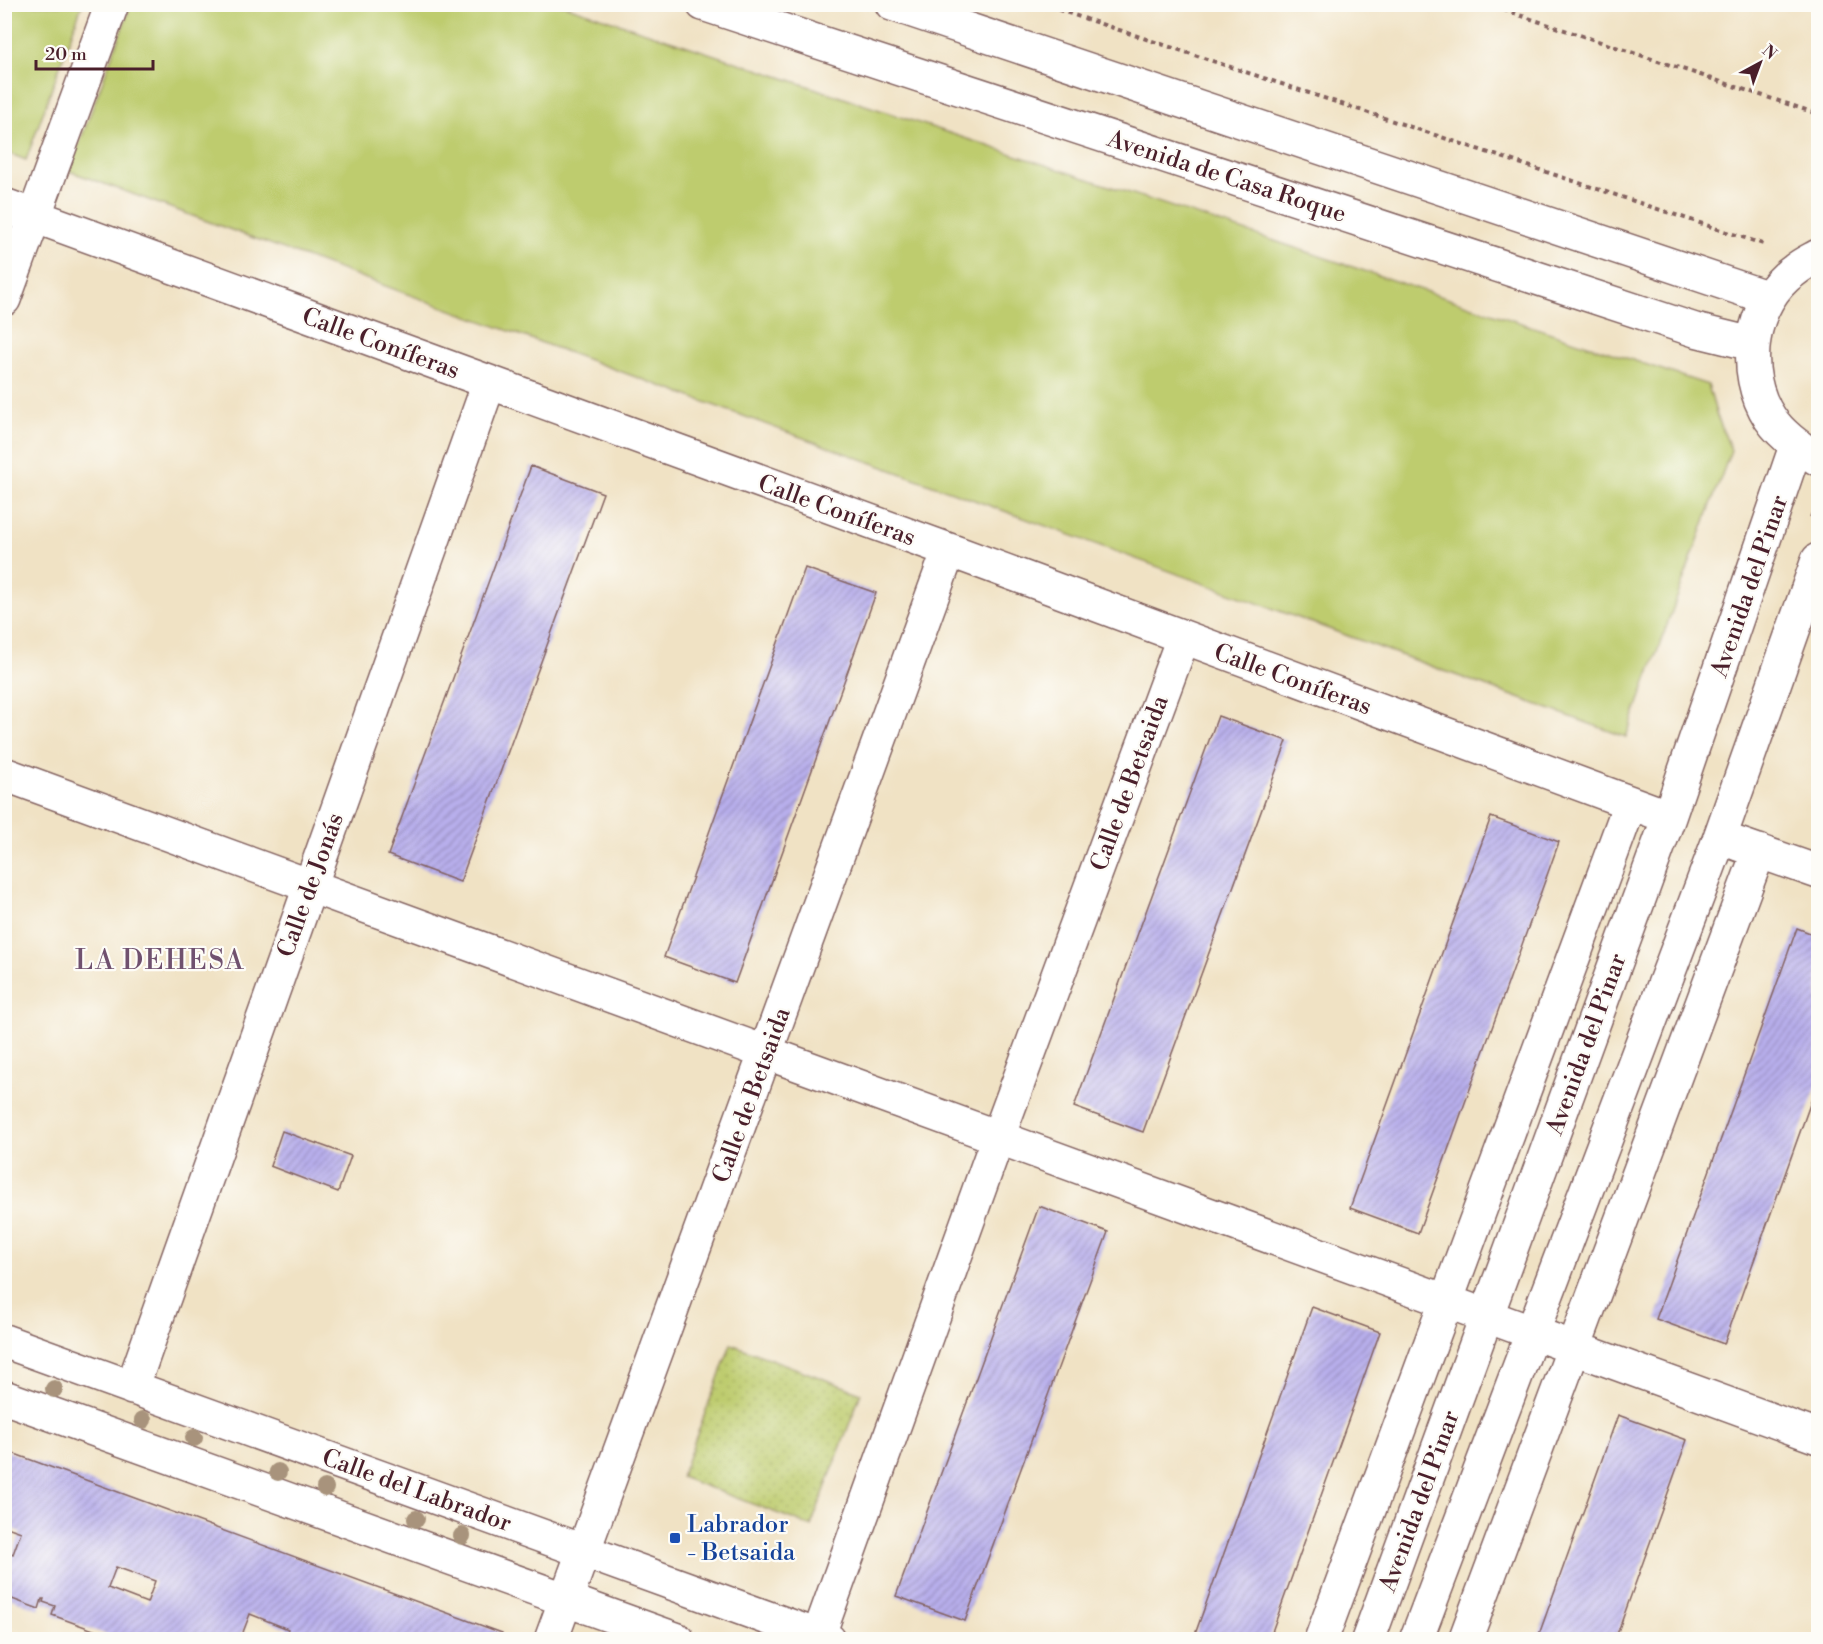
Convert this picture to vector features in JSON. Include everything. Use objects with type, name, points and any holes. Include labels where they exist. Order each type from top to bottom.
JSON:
[{"type":"street","points":[[4,299],[112,4]]},
{"type":"street","name":"Avenida de Casa Roque","points":[[703,4],[1695,330],[1752,344]]},
{"type":"street","points":[[892,4],[1769,298]]},
{"type":"street","name":"Calle Coníferas","points":[[4,205],[949,550],[1669,817]]},
{"type":"street","points":[[1807,453],[1770,418],[1755,383],[1752,344],[1758,320],[1769,298],[1793,271],[1818,256]]},
{"type":"street","name":"Calle de Jonás","points":[[132,1388],[489,383]]},
{"type":"street","name":"Avenida del Pinar","points":[[1368,1640],[1669,817],[1807,453]]},
{"type":"street","name":"Calle de Betsaida","points":[[551,1640],[949,550]]},
{"type":"street","name":"Avenida del Pinar","points":[[1416,1640],[1720,837],[1818,560]]},
{"type":"street","name":"Calle de Betsaida","points":[[822,1638],[998,1137],[1183,638]]},
{"type":"street","points":[[4,774],[1818,1437]]},
{"type":"street","name":"Avenida del Pinar","points":[[1321,1640],[1630,804]]},
{"type":"street","points":[[1720,837],[1818,873]]},
{"type":"street","points":[[1465,1640],[1759,851]]},
{"type":"street","name":"Calle del Labrador","points":[[4,1341],[822,1638]]},
{"type":"street","points":[[4,1397],[678,1640]]},
{"type":"path","points":[[1041,4],[1767,246]]},
{"type":"path","points":[[1486,4],[1818,114]]},
{"type":"green space","points":[[4,5],[82,5],[26,160],[5,152]]},
{"type":"green space","points":[[131,5],[564,5],[1708,385],[1717,416],[1731,450],[1626,737],[69,171]]},
{"type":"green space","points":[[731,1344],[861,1393],[811,1526],[681,1477]]},
{"type":"building","points":[[531,466],[603,493],[460,882],[388,855]]},
{"type":"building","points":[[805,568],[876,593],[735,983],[664,957]]},
{"type":"building","points":[[1218,716],[1287,741],[1143,1132],[1074,1107]]},
{"type":"building","points":[[1491,817],[1559,842],[1418,1233],[1350,1208]]},
{"type":"building","points":[[1797,928],[1818,936],[1818,1082],[1724,1344],[1656,1319]]},
{"type":"building","points":[[282,1131],[351,1156],[338,1192],[270,1166]]},
{"type":"building","points":[[1039,1206],[1108,1232],[965,1621],[896,1596]]},
{"type":"building","points":[[1312,1307],[1380,1332],[1269,1640],[1193,1640]]},
{"type":"building","points":[[1618,1415],[1687,1440],[1615,1640],[1537,1640]]},
{"type":"building","points":[[4,1450],[502,1633],[500,1640],[284,1640],[288,1629],[250,1614],[240,1640],[121,1640],[52,1615],[55,1606],[43,1602],[44,1599],[39,1609],[4,1596],[4,1550],[13,1554],[21,1532],[4,1526]],"holes":[[[116,1567],[155,1581],[147,1603],[108,1588]]]},
{"type":"place","name":"Labrador - Betsaida","points":[[675,1538]]},
{"type":"district","name":"LA DEHESA","points":[[160,960]]}]
